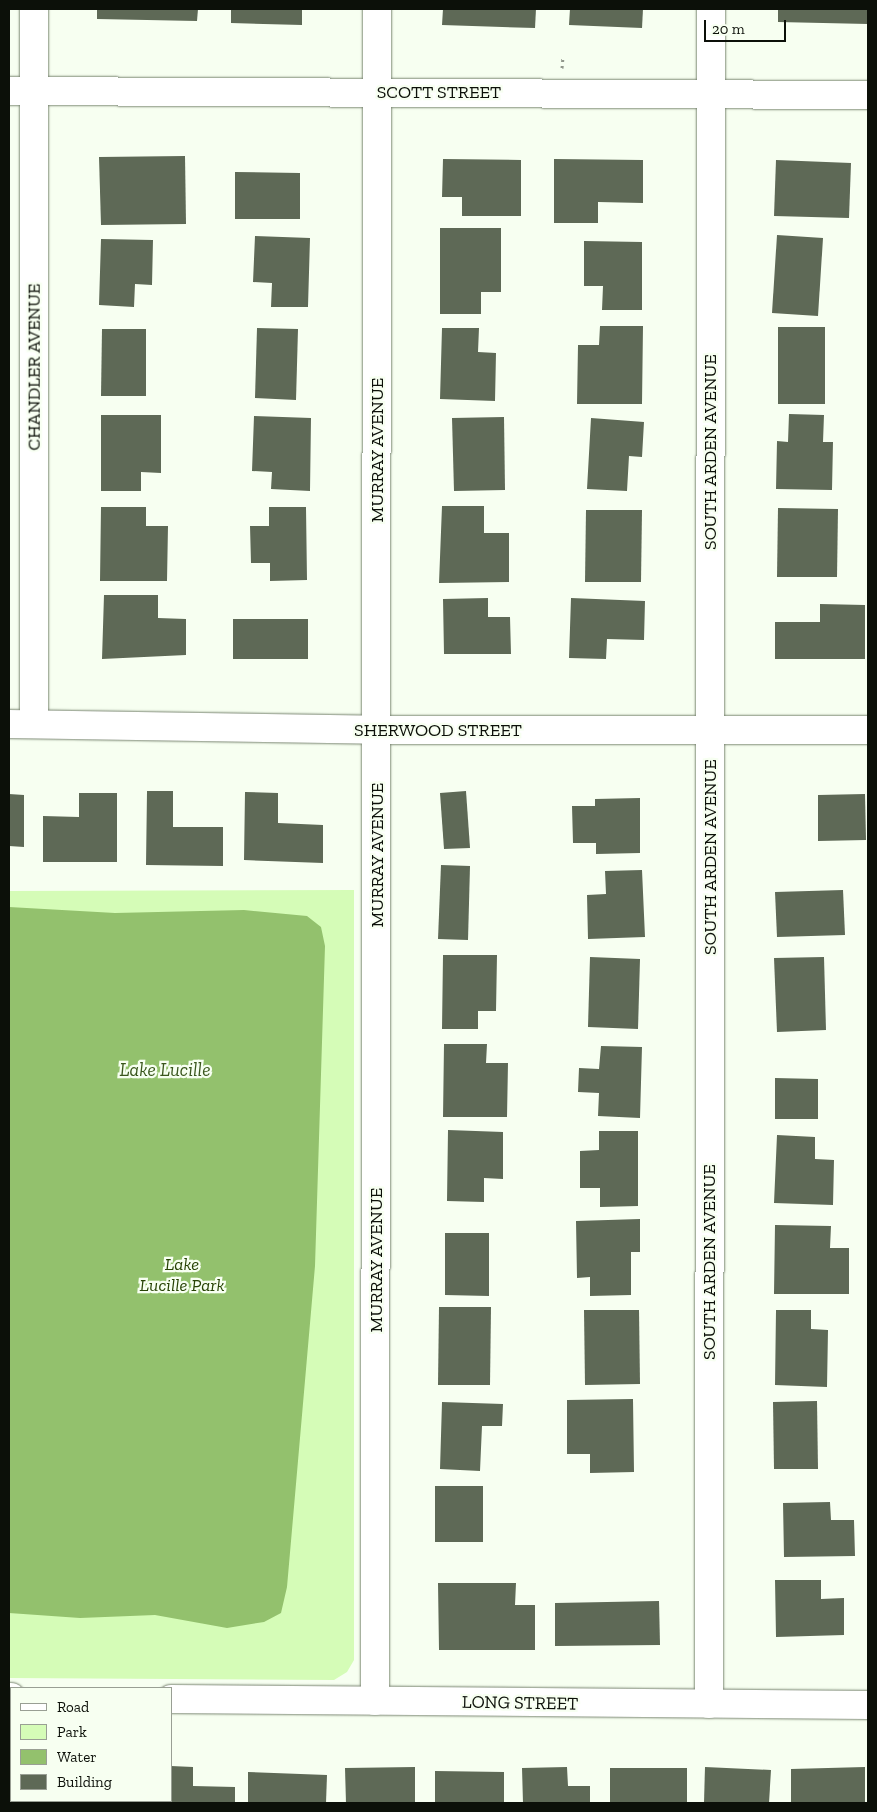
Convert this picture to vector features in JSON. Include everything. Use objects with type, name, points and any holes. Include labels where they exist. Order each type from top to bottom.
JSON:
[{"type":"street","name":"CHANDLER AVENUE","points":[[21,724],[22,91],[34,9]]},
{"type":"street","name":"MURRAY AVENUE","points":[[374,1701],[377,730],[376,9]]},
{"type":"street","name":"SOUTH ARDEN AVENUE","points":[[709,1704],[711,9]]},
{"type":"street","name":"SCOTT STREET","points":[[22,91],[868,95]]},
{"type":"street","name":"SHERWOOD STREET","points":[[21,724],[377,730],[868,730]]},
{"type":"street","name":"LONG STREET","points":[[172,1699],[868,1705]]},
{"type":"green space","name":"Lake Lucille","points":[[354,890],[354,1660],[347,1672],[334,1680],[9,1678],[9,891]]},
{"type":"water","name":"Lake Lucille","points":[[9,907],[115,913],[244,910],[307,916],[321,927],[325,946],[315,1266],[287,1587],[281,1613],[264,1622],[227,1628],[155,1615],[80,1618],[9,1613]]},
{"type":"building","points":[[97,9],[198,9],[197,21],[97,19]]},
{"type":"building","points":[[231,9],[302,9],[302,25],[231,23]]},
{"type":"building","points":[[443,9],[536,9],[535,28],[442,25]]},
{"type":"building","points":[[570,9],[643,9],[642,28],[569,25]]},
{"type":"building","points":[[778,9],[868,9],[868,24],[778,22]]},
{"type":"building","points":[[185,156],[186,224],[101,225],[99,157]]},
{"type":"building","points":[[443,159],[521,160],[521,216],[462,216],[462,197],[442,197]]},
{"type":"building","points":[[554,159],[643,160],[643,203],[598,202],[598,223],[554,223]]},
{"type":"building","points":[[776,160],[851,163],[849,218],[774,216]]},
{"type":"building","points":[[235,172],[300,173],[300,219],[235,219]]},
{"type":"building","points":[[440,228],[501,228],[501,292],[481,292],[481,314],[440,314]]},
{"type":"building","points":[[777,235],[823,238],[818,316],[772,313]]},
{"type":"building","points":[[255,236],[310,238],[308,307],[271,307],[272,283],[253,282]]},
{"type":"building","points":[[101,239],[153,240],[152,285],[135,284],[134,307],[99,305]]},
{"type":"building","points":[[584,241],[642,242],[642,310],[602,310],[603,286],[584,286]]},
{"type":"building","points":[[600,326],[643,326],[642,404],[577,404],[578,345],[599,345]]},
{"type":"building","points":[[778,327],[825,327],[825,404],[778,404]]},
{"type":"building","points":[[257,328],[298,329],[296,400],[255,398]]},
{"type":"building","points":[[442,328],[479,328],[478,352],[496,353],[495,401],[440,399]]},
{"type":"building","points":[[102,329],[146,329],[146,396],[101,396]]},
{"type":"building","points":[[789,414],[824,415],[823,442],[833,442],[832,490],[776,489],[777,441],[788,442]]},
{"type":"building","points":[[101,415],[161,415],[161,473],[141,472],[141,491],[101,491]]},
{"type":"building","points":[[254,416],[311,418],[310,491],[271,489],[272,472],[252,471]]},
{"type":"building","points":[[504,417],[505,490],[454,491],[452,418]]},
{"type":"building","points":[[591,418],[644,422],[642,457],[629,456],[627,491],[587,489]]},
{"type":"building","points":[[442,506],[484,506],[484,533],[509,533],[509,582],[439,583]]},
{"type":"building","points":[[101,507],[146,507],[146,526],[168,526],[167,581],[100,581]]},
{"type":"building","points":[[269,507],[306,507],[307,580],[270,581],[270,563],[251,563],[250,526],[269,526]]},
{"type":"building","points":[[778,508],[838,509],[837,577],[777,577]]},
{"type":"building","points":[[586,510],[642,510],[641,582],[585,582]]},
{"type":"building","points":[[104,595],[158,595],[158,618],[186,619],[186,655],[102,659]]},
{"type":"building","points":[[488,598],[488,617],[510,617],[511,654],[444,654],[443,599]]},
{"type":"building","points":[[571,598],[645,601],[644,640],[607,639],[606,659],[569,658]]},
{"type":"building","points":[[820,604],[865,605],[865,659],[775,659],[775,622],[820,622]]},
{"type":"building","points":[[233,619],[308,619],[308,659],[233,659]]},
{"type":"building","points":[[147,791],[173,791],[173,827],[223,827],[223,866],[146,865]]},
{"type":"building","points":[[466,791],[470,848],[444,849],[440,793]]},
{"type":"building","points":[[245,792],[278,793],[278,823],[323,825],[323,863],[244,860]]},
{"type":"building","points":[[79,793],[117,793],[117,862],[43,862],[43,816],[79,817]]},
{"type":"building","points":[[9,794],[24,795],[24,847],[9,846]]},
{"type":"building","points":[[865,794],[866,840],[818,841],[818,795]]},
{"type":"building","points":[[640,798],[640,853],[596,854],[596,843],[573,843],[572,806],[595,806],[595,799]]},
{"type":"building","points":[[441,865],[470,866],[468,940],[438,939]]},
{"type":"building","points":[[642,870],[645,937],[588,939],[587,895],[606,894],[605,871]]},
{"type":"building","points":[[843,890],[845,935],[777,937],[775,892]]},
{"type":"building","points":[[443,955],[497,955],[496,1011],[478,1011],[478,1029],[442,1029]]},
{"type":"building","points":[[590,957],[640,959],[638,1029],[588,1027]]},
{"type":"building","points":[[824,957],[826,1030],[777,1032],[774,958]]},
{"type":"building","points":[[444,1044],[487,1044],[486,1063],[508,1063],[507,1117],[443,1117]]},
{"type":"building","points":[[601,1046],[642,1047],[640,1118],[598,1116],[599,1093],[578,1092],[579,1068],[599,1069]]},
{"type":"building","points":[[775,1078],[818,1079],[818,1119],[775,1119]]},
{"type":"building","points":[[448,1130],[503,1132],[503,1179],[484,1178],[484,1202],[447,1201]]},
{"type":"building","points":[[599,1131],[638,1131],[638,1206],[600,1207],[600,1188],[580,1188],[580,1151],[599,1150]]},
{"type":"building","points":[[777,1135],[815,1137],[815,1159],[834,1160],[833,1205],[774,1203]]},
{"type":"building","points":[[640,1219],[640,1252],[631,1252],[631,1295],[590,1296],[590,1277],[577,1278],[576,1221]]},
{"type":"building","points":[[775,1225],[831,1226],[830,1248],[849,1248],[849,1294],[774,1294]]},
{"type":"building","points":[[445,1233],[489,1233],[489,1296],[445,1295]]},
{"type":"building","points":[[439,1307],[491,1307],[490,1385],[438,1385]]},
{"type":"building","points":[[584,1310],[639,1310],[640,1384],[585,1385]]},
{"type":"building","points":[[776,1310],[811,1310],[811,1329],[828,1330],[827,1387],[775,1385]]},
{"type":"building","points":[[633,1399],[634,1472],[590,1473],[590,1454],[567,1454],[567,1400]]},
{"type":"building","points":[[817,1401],[818,1469],[774,1469],[773,1402]]},
{"type":"building","points":[[442,1402],[503,1404],[502,1426],[482,1426],[480,1471],[440,1469]]},
{"type":"building","points":[[435,1486],[483,1486],[483,1542],[435,1542]]},
{"type":"building","points":[[830,1502],[831,1520],[854,1520],[855,1556],[784,1557],[783,1503]]},
{"type":"building","points":[[775,1580],[821,1580],[821,1599],[844,1598],[844,1635],[776,1637]]},
{"type":"building","points":[[438,1583],[516,1583],[515,1605],[535,1605],[535,1650],[439,1650]]},
{"type":"building","points":[[659,1601],[660,1645],[555,1646],[555,1603]]},
{"type":"building","points":[[9,1766],[10,1802],[58,1803],[9,1803]]},
{"type":"building","points":[[172,1766],[193,1767],[193,1786],[235,1787],[235,1803],[159,1803],[172,1802]]},
{"type":"building","points":[[415,1767],[415,1803],[346,1803],[345,1768]]},
{"type":"building","points":[[567,1767],[568,1786],[590,1786],[590,1803],[523,1803],[522,1768]]},
{"type":"building","points":[[705,1767],[771,1770],[769,1803],[704,1803]]},
{"type":"building","points":[[865,1767],[865,1803],[791,1803],[791,1769]]},
{"type":"building","points":[[610,1768],[687,1768],[687,1803],[610,1803]]},
{"type":"building","points":[[435,1771],[504,1772],[504,1803],[435,1803]]},
{"type":"building","points":[[248,1772],[327,1775],[326,1803],[248,1803]]},
{"type":"park label","name":"Lake Lucille Park","points":[[182,1275]]}]
